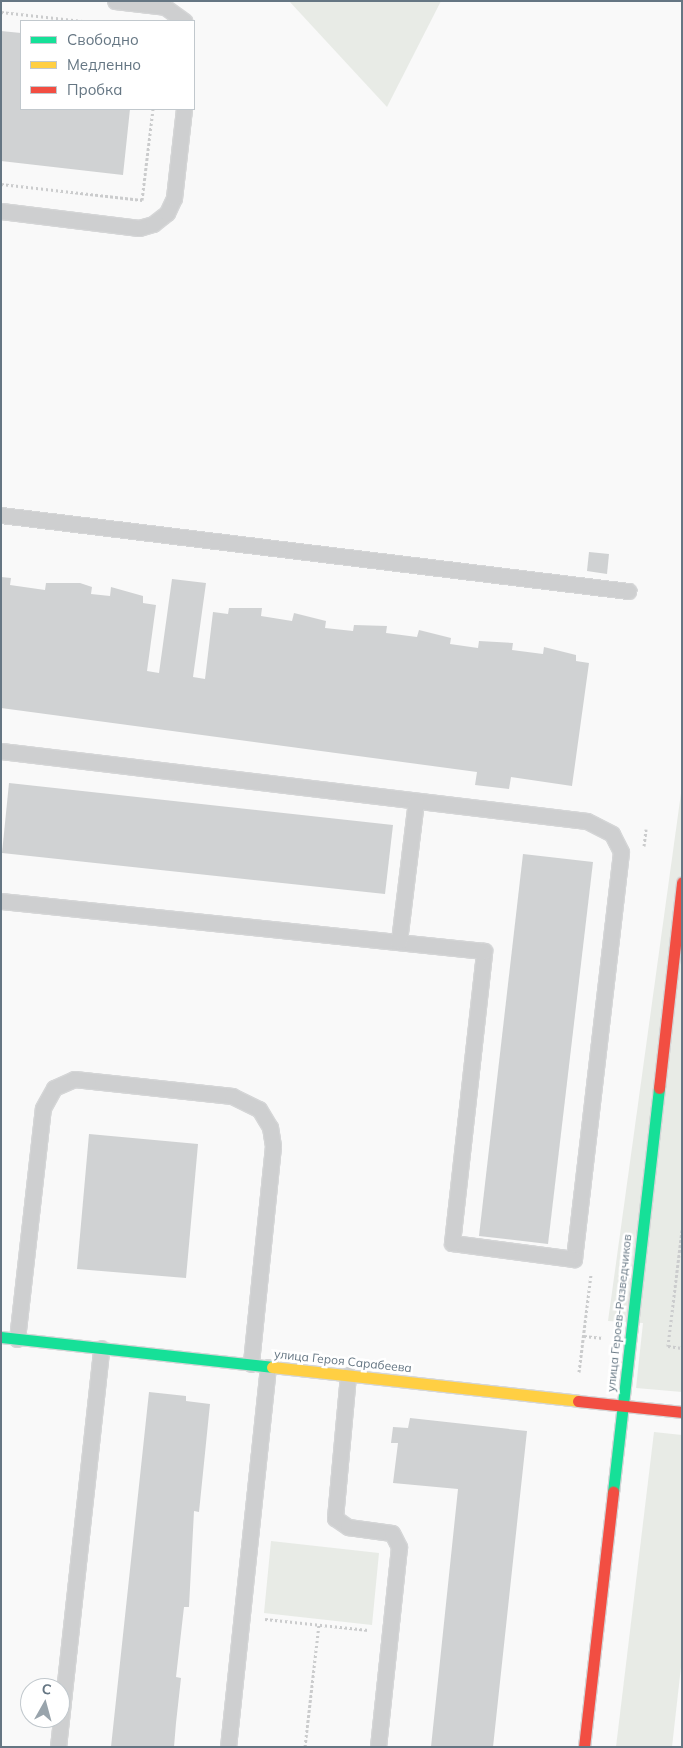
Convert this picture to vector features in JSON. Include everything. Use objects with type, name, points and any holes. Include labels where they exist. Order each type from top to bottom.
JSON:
[{"type":"street","name":"улица Героев-Разведчиков","points":[[584,1747],[682,882]]},
{"type":"street","name":"улица Героя Сарабеева","points":[[1,1337],[682,1412]]},
{"type":"lane","points":[[115,1],[165,7],[183,20]]},
{"type":"lane","points":[[1,212],[139,228],[153,224],[166,214],[174,198],[184,110]]},
{"type":"lane","points":[[1,515],[628,591]]},
{"type":"lane","points":[[1,751],[587,821],[612,834],[621,852],[574,1259],[452,1243],[484,951],[1,901]]},
{"type":"lane","points":[[399,941],[416,800]]},
{"type":"lane","points":[[17,1339],[44,1108],[54,1088],[74,1079],[232,1096],[259,1109],[270,1126],[272,1146],[251,1364]]},
{"type":"lane","points":[[58,1747],[101,1348]]},
{"type":"lane","points":[[228,1747],[268,1367]]},
{"type":"lane","points":[[348,1375],[334,1518],[348,1527],[392,1533],[398,1540],[378,1747]]},
{"type":"path","points":[[1,12],[75,20]]},
{"type":"path","points":[[1,184],[142,200],[153,110]]},
{"type":"path","points":[[682,1230],[668,1346],[682,1348]]},
{"type":"path","points":[[584,1336],[606,1339]]},
{"type":"path","points":[[242,1617],[390,1632]]},
{"type":"path","points":[[306,1747],[319,1625]]},
{"type":"shaded area","points":[[289,1],[441,1],[387,107]]},
{"type":"shaded area","points":[[682,786],[682,1392],[636,1388],[643,1323],[608,1321]]},
{"type":"shaded area","points":[[654,1432],[682,1435],[682,1658],[672,1747],[616,1747]]},
{"type":"shaded area","points":[[271,1541],[379,1553],[372,1625],[264,1613]]},
{"type":"building","points":[[1,31],[20,33],[20,110],[130,110],[123,175],[1,161]]},
{"type":"building","points":[[589,552],[609,554],[607,574],[587,571]]},
{"type":"building","points":[[1,577],[11,578],[10,585],[45,590],[46,583],[80,583],[92,587],[91,594],[110,596],[111,587],[143,596],[143,603],[156,605],[147,671],[159,673],[172,579],[206,583],[193,677],[205,679],[213,612],[228,614],[229,608],[262,608],[261,616],[292,621],[294,613],[326,621],[325,628],[353,631],[354,625],[387,626],[386,633],[417,637],[419,630],[451,638],[450,644],[478,648],[479,641],[513,643],[512,650],[543,654],[544,647],[576,655],[576,661],[589,663],[572,786],[511,777],[509,789],[475,785],[477,772],[1,708]]},
{"type":"building","points":[[9,783],[393,825],[385,894],[2,853]]},
{"type":"building","points":[[523,854],[593,862],[548,1244],[479,1236]]},
{"type":"building","points":[[89,1134],[198,1144],[186,1278],[77,1269]]},
{"type":"building","points":[[149,1392],[186,1396],[186,1401],[210,1404],[199,1512],[194,1511],[189,1607],[184,1607],[176,1677],[181,1678],[174,1747],[111,1747]]},
{"type":"building","points":[[410,1418],[527,1431],[493,1747],[431,1747],[458,1489],[393,1483],[398,1443],[391,1443],[393,1427],[408,1428]]},
{"type":"traffic: fast","points":[[613,1492],[659,1088]]},
{"type":"traffic: fast","points":[[1,1337],[272,1367]]},
{"type":"traffic: slow","points":[[272,1367],[578,1401]]},
{"type":"traffic: jam","points":[[659,1088],[682,882]]},
{"type":"traffic: jam","points":[[578,1401],[682,1412]]},
{"type":"traffic: jam","points":[[584,1747],[613,1492]]}]
